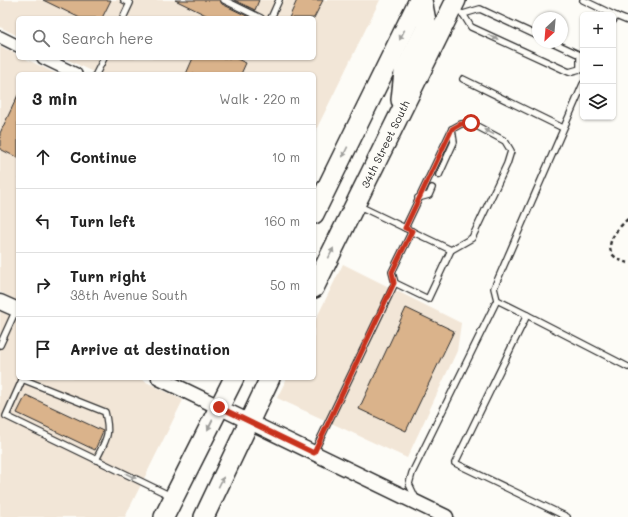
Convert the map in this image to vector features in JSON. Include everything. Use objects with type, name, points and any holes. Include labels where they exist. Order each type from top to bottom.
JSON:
[{"type":"highway","points":[[400,113],[404,72],[427,26],[421,0]]},
{"type":"highway","points":[[316,205],[319,191],[421,0]]},
{"type":"highway","name":"34th Street South","points":[[316,284],[400,113],[455,6]]},
{"type":"highway","points":[[164,517],[233,380]]},
{"type":"highway","points":[[204,517],[269,380]]},
{"type":"street","points":[[0,37],[16,45]]},
{"type":"street","points":[[47,60],[72,72]]},
{"type":"street","points":[[0,302],[16,310]]},
{"type":"street","points":[[163,380],[443,516]]},
{"type":"lane","points":[[124,0],[130,3],[124,16]]},
{"type":"lane","points":[[224,0],[257,16]]},
{"type":"lane","points":[[271,16],[279,0]]},
{"type":"lane","points":[[583,0],[604,12]]},
{"type":"lane","points":[[455,6],[480,9],[532,33]]},
{"type":"lane","points":[[455,6],[471,27],[569,72],[580,70]]},
{"type":"lane","points":[[616,18],[628,21]]},
{"type":"lane","points":[[565,48],[580,55]]},
{"type":"lane","points":[[97,72],[103,60]]},
{"type":"lane","points":[[463,79],[563,128]]},
{"type":"lane","points":[[417,503],[409,484],[412,473],[497,300],[494,288],[580,91]]},
{"type":"lane","points":[[394,283],[428,299],[451,250],[472,238],[507,164],[511,151],[505,141],[471,123],[461,124],[452,129],[405,228]]},
{"type":"lane","points":[[439,175],[454,142],[452,129]]},
{"type":"lane","points":[[418,198],[429,194],[432,188]]},
{"type":"lane","points":[[355,204],[451,250]]},
{"type":"lane","points":[[314,453],[394,283],[392,272],[412,231]]},
{"type":"lane","points":[[497,300],[628,367]]},
{"type":"lane","points":[[0,345],[16,312]]},
{"type":"lane","points":[[527,316],[455,463],[567,517]]},
{"type":"lane","points":[[21,380],[6,416],[174,497]]},
{"type":"lane","points":[[27,380],[105,412],[108,425],[108,434],[96,460]]},
{"type":"path","points":[[628,220],[612,236],[610,248],[611,254],[620,261],[628,263]]},
{"type":"shaded area","points":[[0,0],[380,0],[316,130],[316,72],[93,72],[68,60],[316,60],[316,16],[16,16],[16,35],[0,27]]},
{"type":"shaded area","points":[[0,46],[16,54],[16,60],[28,60],[53,72],[16,72],[16,300],[0,292]]},
{"type":"shaded area","points":[[343,264],[461,323],[457,351],[407,458],[277,398],[286,380],[316,380],[316,319]]},
{"type":"shaded area","points":[[0,311],[16,319],[16,380],[142,380],[183,400],[125,517],[0,517]]},
{"type":"building","points":[[43,0],[111,0],[103,16],[76,16]]},
{"type":"building","points":[[175,0],[220,0],[222,4],[247,16],[208,16]]},
{"type":"building","points":[[234,0],[259,0],[255,10]]},
{"type":"building","points":[[297,0],[323,0],[315,16],[290,16]]},
{"type":"building","points":[[192,60],[239,60],[246,63],[242,72],[187,72]]},
{"type":"building","points":[[16,99],[16,157],[0,149],[0,133]]},
{"type":"building","points":[[406,308],[454,331],[406,431],[359,409]]},
{"type":"building","points":[[26,395],[103,431],[95,450],[17,413]]},
{"type":"route","points":[[219,407],[314,453],[394,283],[392,272],[412,231],[405,228],[418,198],[452,129],[461,124],[471,123]]}]
